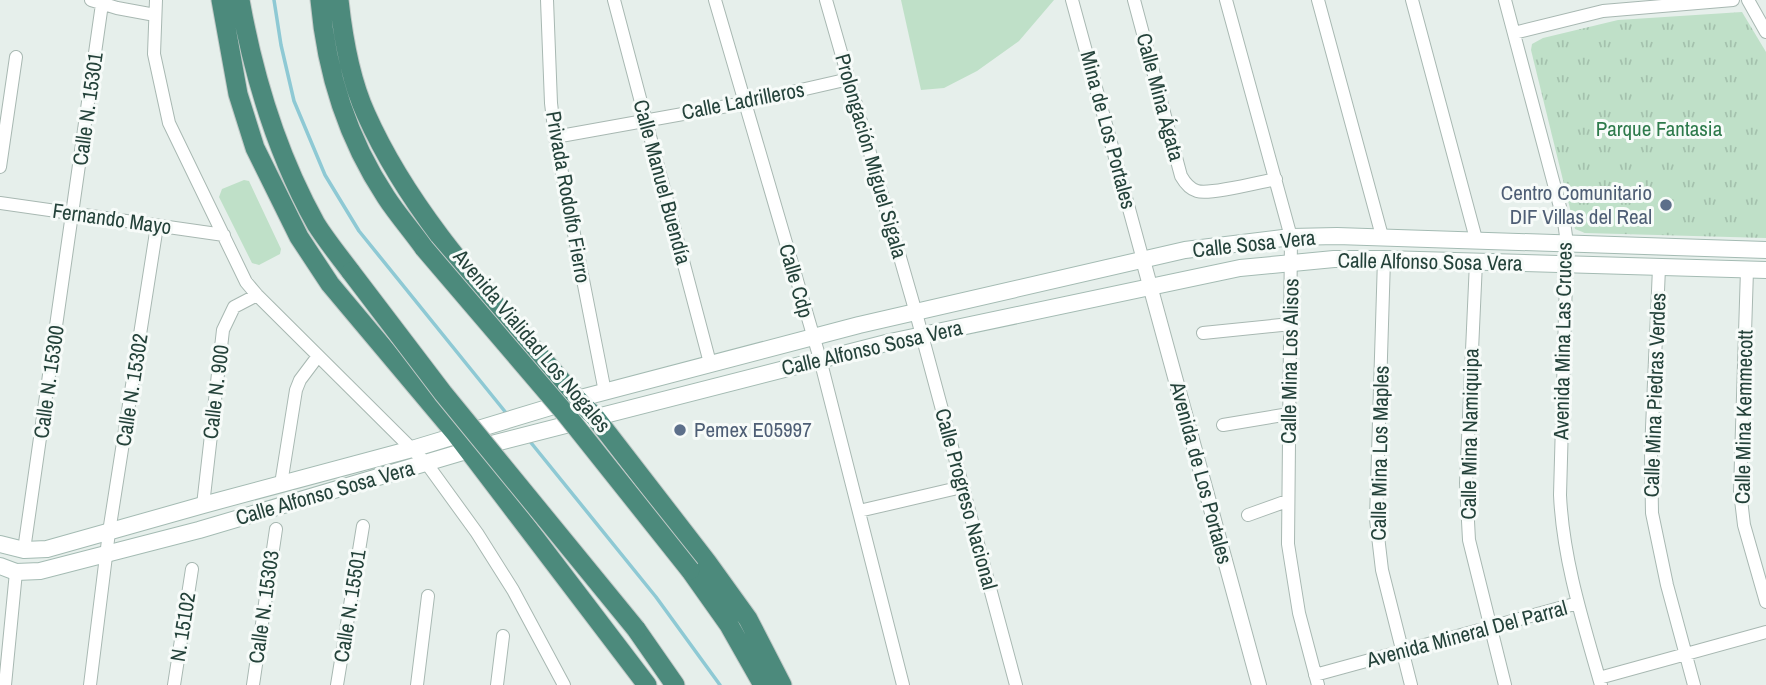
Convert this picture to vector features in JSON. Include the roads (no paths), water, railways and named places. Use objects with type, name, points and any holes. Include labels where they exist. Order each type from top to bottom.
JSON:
[{"type":"highway","points":[[220,0],[238,94],[255,148],[299,237],[330,284],[466,441],[647,685]]},
{"type":"highway","points":[[240,0],[259,86],[286,162],[317,225],[443,393],[636,629],[675,685]]},
{"type":"highway","name":"Avenida Vialidad Los Nogales","points":[[320,0],[326,48],[338,93],[356,143],[385,196],[424,248],[565,413],[690,570],[729,625],[763,685]]},
{"type":"highway","points":[[339,0],[342,30],[365,111],[400,180],[440,237],[642,475],[748,619],[782,685]]},
{"type":"main road","name":"Calle Sosa Vera","points":[[916,313],[1185,250],[1291,237],[1382,236],[1766,250]]},
{"type":"main road","name":"Calle Alfonso Sosa Vera","points":[[0,544],[24,550],[47,549],[412,449],[595,417],[820,359],[1240,268],[1292,262],[1384,259],[1766,270]]},
{"type":"main road","name":"Calle Alfonso Sosa Vera","points":[[8,569],[40,571],[107,554],[426,464],[466,441],[577,399],[710,363],[916,313]]},
{"type":"main road","points":[[687,370],[693,391]]},
{"type":"street","points":[[156,0],[154,54],[169,123],[246,282],[426,464],[477,533],[513,590],[564,685]]},
{"type":"street","name":"Privada Rodolfo Fierro","points":[[547,0],[555,137],[605,392]]},
{"type":"street","name":"Calle Manuel Buendía","points":[[614,0],[710,363]]},
{"type":"street","name":"Calle Cdp","points":[[715,0],[820,359],[903,685]]},
{"type":"street","name":"Prolongación Miguel Sigala","points":[[826,0],[916,313]]},
{"type":"street","name":"Mina de Los Portales","points":[[1072,0],[1143,260]]},
{"type":"street","name":"Calle Mina Ágata","points":[[1133,0],[1181,176],[1185,182],[1190,188],[1202,192],[1276,179]]},
{"type":"street","name":"Calle Mina Los Alisos","points":[[1226,0],[1291,237],[1287,501],[1291,571],[1317,680]]},
{"type":"street","points":[[1318,0],[1382,236]]},
{"type":"street","points":[[1412,0],[1476,239]]},
{"type":"street","name":"Avenida Mina Las Cruces","points":[[1505,0],[1564,222],[1567,243],[1560,495],[1566,552],[1600,681]]},
{"type":"street","points":[[1514,33],[1602,5],[1733,0]]},
{"type":"street","points":[[1748,0],[1766,32]]},
{"type":"street","points":[[97,2],[155,15]]},
{"type":"street","name":"Calle N. 15301","points":[[74,214],[97,2]]},
{"type":"street","points":[[0,167],[16,57]]},
{"type":"street","name":"Calle Ladrilleros","points":[[555,137],[744,103],[849,79]]},
{"type":"street","name":"Fernando Mayo","points":[[0,203],[224,235]]},
{"type":"street","name":"Calle N. 15300","points":[[24,550],[74,214]]},
{"type":"street","name":"Calle N. 15302","points":[[90,685],[109,532],[158,226]]},
{"type":"street","name":"Calle Mina Los Maples","points":[[1384,259],[1376,519],[1382,570],[1411,685]]},
{"type":"street","name":"Avenida de Los Portales","points":[[1143,260],[1259,685]]},
{"type":"street","name":"Calle Mina Namiquipa","points":[[1476,262],[1466,483],[1469,540],[1505,685]]},
{"type":"street","name":"Calle Mina Piedras Verdes","points":[[1659,268],[1651,451],[1652,513],[1659,553],[1695,685]]},
{"type":"street","name":"Calle Mina Kemmecott","points":[[1748,270],[1740,491],[1747,537],[1766,602]]},
{"type":"street","name":"Calle N. 900","points":[[203,505],[223,330],[234,307],[257,295]]},
{"type":"street","name":"Calle Progreso Nacional","points":[[916,313],[1016,685]]},
{"type":"street","points":[[1203,333],[1291,324]]},
{"type":"street","points":[[281,484],[296,390],[318,356]]},
{"type":"street","points":[[1223,425],[1289,414]]},
{"type":"street","points":[[859,511],[962,487]]},
{"type":"street","points":[[1248,515],[1287,501]]},
{"type":"street","name":"Calle N. 15501","points":[[337,685],[363,526]]},
{"type":"street","name":"Calle N. 15303","points":[[253,685],[276,529]]},
{"type":"street","points":[[5,685],[8,569]]},
{"type":"street","name":"N. 15102","points":[[174,685],[192,569]]},
{"type":"street","points":[[416,685],[428,596]]},
{"type":"street","name":"Avenida Mineral Del Parral","points":[[1317,680],[1402,652],[1578,603]]},
{"type":"street","points":[[1600,681],[1766,632]]},
{"type":"street","points":[[497,685],[503,636]]},
{"type":"waterway","points":[[274,0],[294,101],[325,175],[359,231],[507,414]]},
{"type":"waterway","points":[[528,439],[656,597],[720,685]]},
{"type":"place","name":"Centro Comunitario DIF Villas del Real","points":[[1666,205]]},
{"type":"place","name":"Pemex E05997","points":[[680,430]]},
{"type":"park label","name":"Parque Fantasia","points":[[1659,129]]}]
